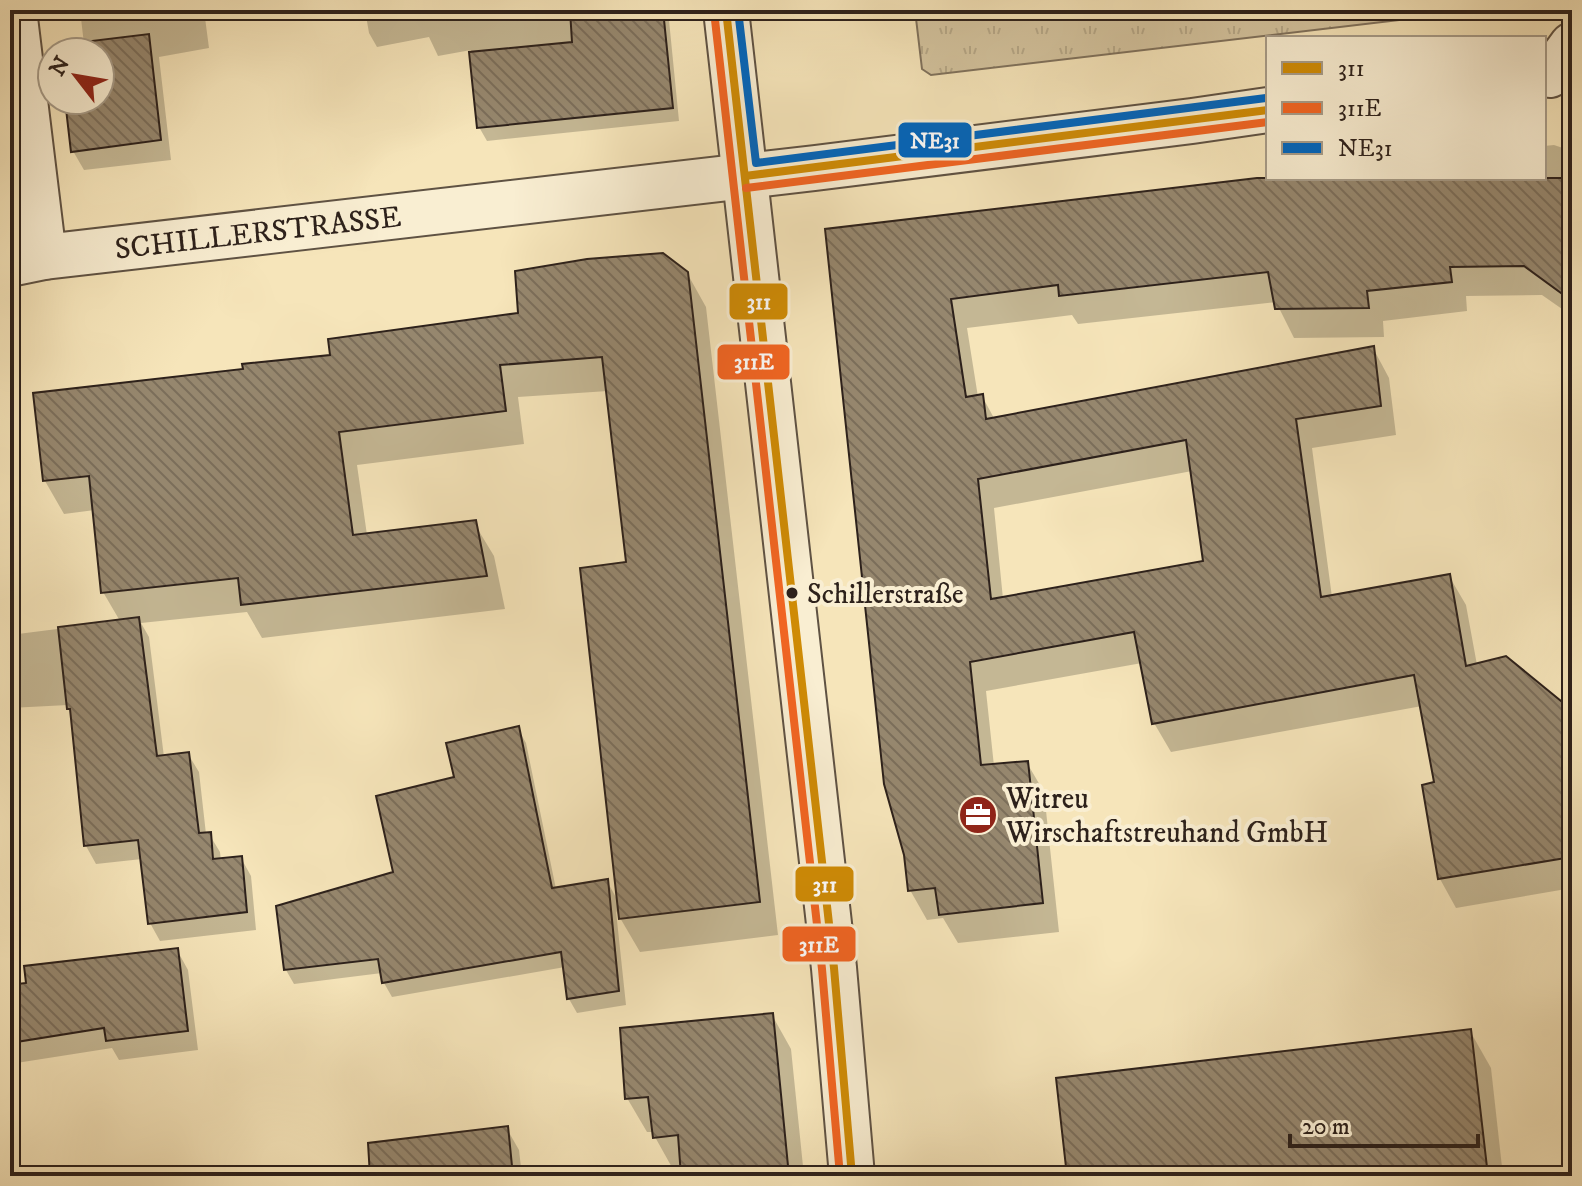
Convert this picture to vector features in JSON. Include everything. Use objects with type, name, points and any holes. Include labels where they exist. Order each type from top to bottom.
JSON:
[{"type":"street","points":[[14,10],[27,261]]},
{"type":"street","points":[[726,10],[834,968],[852,1176]]},
{"type":"street","name":"SCHILLERSTRASSE","points":[[27,261],[1266,110]]},
{"type":"green space","points":[[915,10],[1484,10],[931,75],[922,69]]},
{"type":"building","points":[[570,10],[663,10],[673,108],[477,128],[469,52],[572,42]]},
{"type":"building","points":[[149,34],[161,140],[71,152],[67,116],[116,116],[116,38]]},
{"type":"building","points":[[1257,178],[1572,178],[1572,301],[1524,266],[1450,267],[1452,282],[1367,291],[1369,308],[1275,309],[1268,272],[1059,296],[1058,285],[951,299],[966,397],[983,394],[986,419],[1374,346],[1381,406],[1296,419],[1321,597],[1450,574],[1466,666],[1506,656],[1572,710],[1572,857],[1438,879],[1422,785],[1434,782],[1414,675],[1152,724],[1134,632],[970,662],[981,765],[1028,761],[1043,903],[939,915],[935,888],[908,891],[904,855],[884,784],[825,229]],"holes":[[[1186,440],[1203,561],[991,599],[978,479]]]},
{"type":"building","points":[[663,253],[688,272],[760,902],[619,919],[580,568],[626,562],[602,357],[500,365],[506,411],[339,432],[353,535],[476,520],[487,576],[241,605],[238,578],[101,593],[89,476],[43,481],[33,393],[243,369],[242,364],[330,355],[328,339],[518,313],[515,271],[587,259]]},
{"type":"building","points":[[139,617],[157,756],[189,752],[199,833],[211,832],[213,859],[242,856],[247,912],[148,924],[138,840],[84,846],[58,627]]},
{"type":"building","points":[[519,726],[552,888],[608,879],[619,991],[567,999],[561,952],[382,983],[378,959],[284,970],[276,906],[393,872],[376,796],[454,777],[446,743]]},
{"type":"building","points":[[178,948],[188,1031],[106,1041],[104,1028],[10,1043],[10,985],[26,983],[24,966]]},
{"type":"building","points":[[773,1013],[789,1176],[681,1176],[678,1135],[653,1138],[648,1097],[625,1099],[620,1028]]},
{"type":"building","points":[[1471,1029],[1488,1176],[1067,1176],[1056,1078]]},
{"type":"building","points":[[508,1126],[513,1176],[370,1176],[368,1143]]},
{"type":"transit line","name":"311","points":[[726,10],[834,968],[852,1176]]},
{"type":"transit line","name":"NE31","points":[[738,10],[756,163],[1266,98]]},
{"type":"transit line","name":"311E","points":[[714,11],[822,969],[840,1176]]},
{"type":"transit line","name":"311","points":[[745,176],[1266,110]]},
{"type":"transit line","name":"311E","points":[[746,188],[1266,122]]},
{"type":"place","name":"Schillerstraße","points":[[792,593]]},
{"type":"place","name":"Witreu Wirschaftstreuhand GmbH","points":[[978,815]]}]
